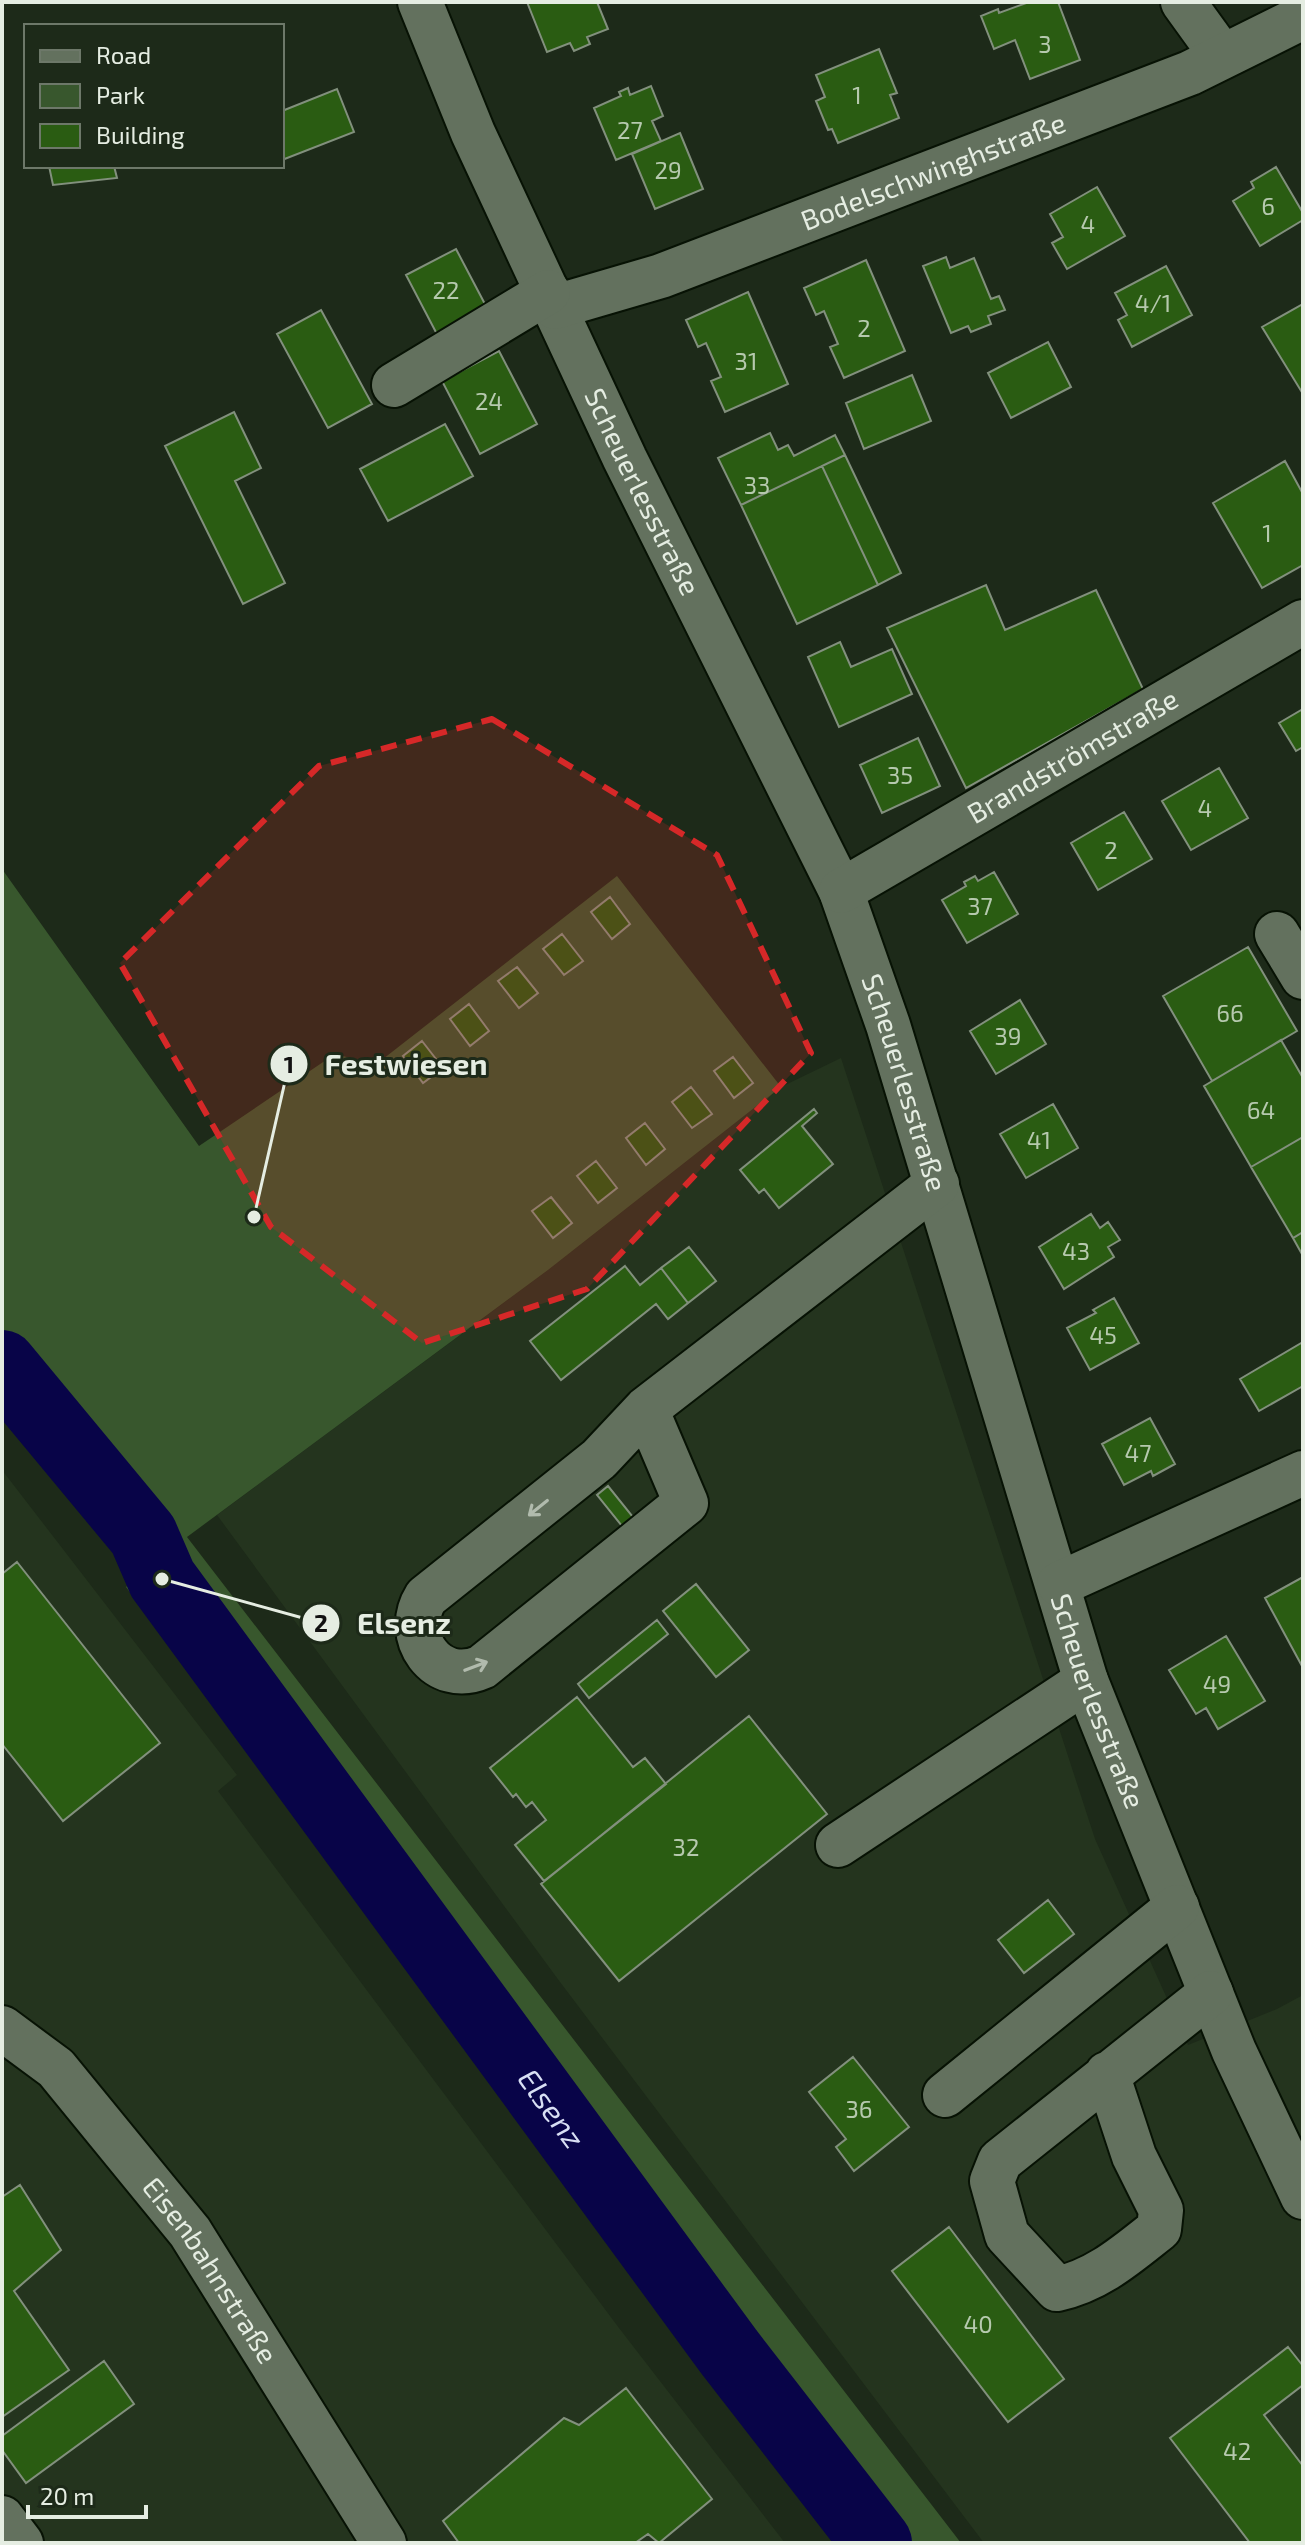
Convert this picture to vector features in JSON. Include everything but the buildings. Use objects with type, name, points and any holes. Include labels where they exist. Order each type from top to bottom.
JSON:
[{"type":"street","name":"Scheuerlesstraße","points":[[420,2],[473,133],[625,459],[841,891],[888,1025],[1086,1681],[1234,2051],[1303,2197]]},
{"type":"street","points":[[1183,2],[1222,56]]},
{"type":"street","name":"Bodelschwinghstraße","points":[[394,385],[552,300],[661,276],[1190,73],[1303,17]]},
{"type":"street","name":"Brandströmstraße","points":[[841,891],[1303,622]]},
{"type":"street","points":[[1277,934],[1303,977]]},
{"type":"street","points":[[646,1409],[686,1503],[482,1667],[465,1672],[437,1664],[420,1642],[417,1628],[418,1613],[426,1597],[599,1459],[646,1409],[937,1184]]},
{"type":"street","points":[[1059,1584],[1303,1473]]},
{"type":"street","points":[[838,1845],[1086,1681]]},
{"type":"street","points":[[945,2095],[1177,1907]]},
{"type":"street","points":[[1107,2074],[1134,2156],[1161,2210],[1159,2229],[1110,2267],[1081,2284],[1057,2289],[1007,2235],[992,2181],[1000,2161],[1107,2074],[1211,1993]]},
{"type":"street","name":"Eisenbahnstraße","points":[[2,2028],[56,2068],[190,2232],[384,2543]]},
{"type":"street","points":[[2,2518],[21,2543]]},
{"type":"highlighted area","points":[[492,719],[717,855],[811,1053],[587,1289],[422,1343],[271,1227],[120,963],[319,766]]},
{"type":"shaded area","points":[[841,1058],[1095,1839],[1188,2045],[1277,2009],[1303,1995],[1303,2543],[984,2543],[560,1982],[217,1515],[548,1270],[781,1087]]},
{"type":"shaded area","points":[[2,1470],[237,1775],[218,1791],[619,2328],[785,2543],[2,2543]]},
{"type":"green space","points":[[2,869],[199,1146],[335,1054],[366,1062],[383,1059],[617,876],[781,1087],[548,1270],[187,1537],[961,2543],[835,2543],[126,1587],[170,1550],[2,1340]]},
{"type":"waterway","name":"Elsenz","points":[[2,1365],[143,1535],[162,1579],[729,2352],[877,2543]]},
{"type":"place","name":"Festwiesen","points":[[254,1217]]},
{"type":"place","name":"Elsenz","points":[[162,1579]]}]
